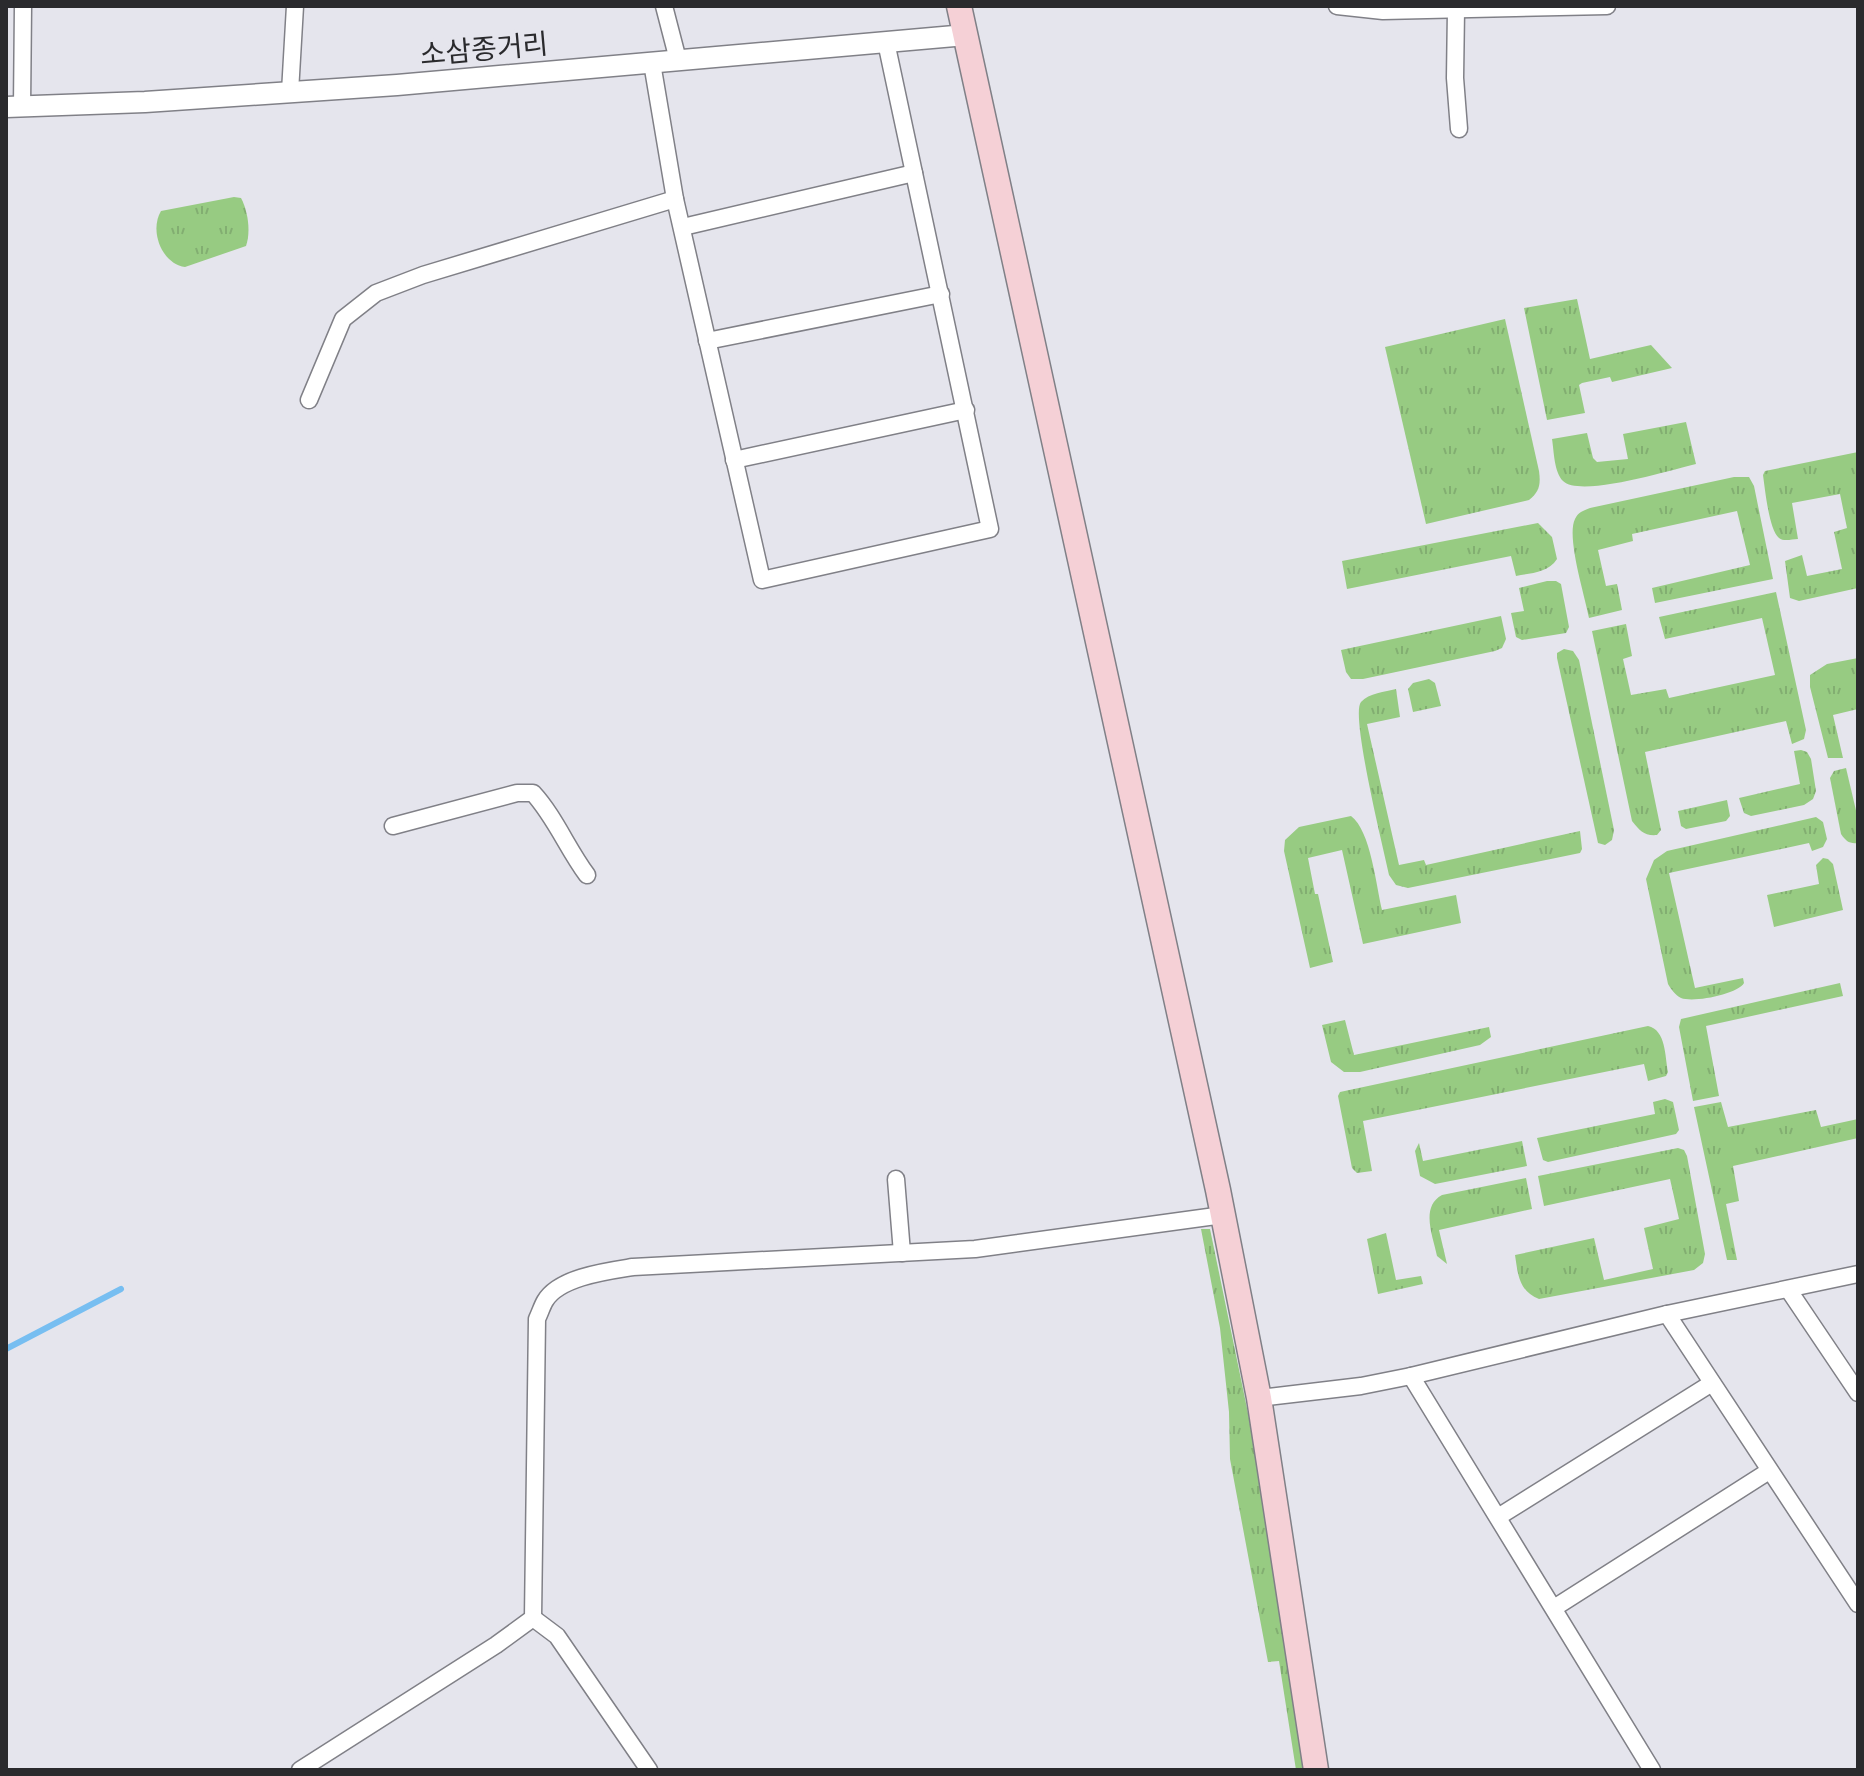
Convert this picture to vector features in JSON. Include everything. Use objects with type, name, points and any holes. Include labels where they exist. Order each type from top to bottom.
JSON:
[{"type":"main road","points":[[959,6],[1223,1215],[1259,1398],[1316,1770]]},
{"type":"street","points":[[14,107],[23,6]]},
{"type":"street","points":[[290,92],[295,6]]},
{"type":"street","points":[[664,6],[678,60]]},
{"type":"street","points":[[1337,6],[1383,11],[1607,6]]},
{"type":"street","points":[[1456,10],[1455,78],[1459,129]]},
{"type":"street","name":"소삼종거리","points":[[14,107],[290,92],[966,35]]},
{"type":"street","points":[[652,63],[675,199],[762,580],[990,529],[886,42]]},
{"type":"street","points":[[683,227],[914,173]]},
{"type":"street","points":[[309,400],[343,319],[376,293],[423,275],[675,199]]},
{"type":"street","points":[[707,341],[941,294]]},
{"type":"street","points":[[734,460],[966,410]]},
{"type":"street","points":[[393,826],[517,793],[533,793],[545,806],[568,849],[587,875]]},
{"type":"street","points":[[896,1179],[902,1253]]},
{"type":"street","points":[[533,1618],[537,1319],[546,1299],[566,1284],[596,1273],[633,1267],[975,1249],[1223,1215]]},
{"type":"street","points":[[1259,1398],[1361,1386],[1411,1376],[1667,1314],[1858,1274]]},
{"type":"street","points":[[1788,1289],[1858,1393]]},
{"type":"street","points":[[1667,1314],[1858,1604]]},
{"type":"street","points":[[1411,1376],[1652,1770]]},
{"type":"street","points":[[1498,1517],[1712,1383]]},
{"type":"street","points":[[1554,1608],[1769,1471]]},
{"type":"street","points":[[300,1770],[533,1618]]},
{"type":"street","points":[[533,1618],[557,1636],[649,1770]]},
{"type":"green space","points":[[241,198],[247,215],[246,246],[185,267],[170,260],[157,237],[161,211]]},
{"type":"green space","points":[[1577,299],[1590,359],[1651,345],[1672,368],[1612,382],[1610,377],[1582,383],[1579,385],[1585,413],[1547,420],[1524,308]]},
{"type":"green space","points":[[1505,319],[1539,471],[1538,488],[1529,500],[1426,524],[1385,347]]},
{"type":"green space","points":[[1686,422],[1696,464],[1606,485],[1573,485],[1563,481],[1558,472],[1552,439],[1587,433],[1593,458],[1597,462],[1628,459],[1623,434]]},
{"type":"green space","points":[[1858,452],[1858,588],[1799,601],[1790,598],[1785,561],[1802,555],[1807,576],[1842,569],[1834,532],[1847,528],[1840,494],[1792,503],[1798,539],[1783,540],[1773,527],[1763,475],[1765,471]]},
{"type":"green space","points":[[1734,477],[1749,477],[1754,486],[1773,579],[1655,603],[1652,588],[1750,565],[1737,511],[1632,534],[1633,541],[1598,550],[1606,586],[1617,584],[1622,610],[1589,618],[1573,539],[1575,519],[1581,512]]},
{"type":"green space","points":[[1538,523],[1552,537],[1557,559],[1539,572],[1516,576],[1511,556],[1347,589],[1342,561]]},
{"type":"green space","points":[[1547,581],[1561,584],[1569,627],[1566,633],[1522,640],[1516,637],[1511,613],[1524,611],[1519,588]]},
{"type":"green space","points":[[1776,592],[1806,730],[1804,739],[1792,744],[1786,721],[1645,752],[1661,830],[1657,835],[1643,832],[1632,821],[1592,631],[1626,624],[1632,656],[1623,659],[1631,695],[1666,689],[1669,698],[1775,675],[1762,618],[1665,639],[1659,617]]},
{"type":"green space","points":[[1501,616],[1506,639],[1502,648],[1495,651],[1363,679],[1351,679],[1346,672],[1341,650]]},
{"type":"green space","points":[[1564,649],[1573,651],[1579,660],[1614,830],[1612,840],[1605,845],[1598,843],[1557,658],[1557,653]]},
{"type":"green space","points":[[1858,658],[1858,709],[1833,715],[1843,758],[1828,758],[1810,687],[1810,675],[1827,664]]},
{"type":"green space","points":[[1429,679],[1435,683],[1441,706],[1413,712],[1408,689],[1413,683]]},
{"type":"green space","points":[[1396,689],[1400,717],[1367,724],[1399,865],[1424,860],[1426,865],[1580,831],[1580,853],[1408,888],[1396,885],[1389,875],[1375,813],[1359,712],[1364,699]]},
{"type":"green space","points":[[1794,751],[1807,752],[1811,759],[1816,791],[1813,799],[1804,805],[1751,816],[1744,813],[1739,798],[1800,784]]},
{"type":"green space","points":[[1846,768],[1858,819],[1858,843],[1848,842],[1841,834],[1830,778],[1834,771]]},
{"type":"green space","points":[[1727,800],[1730,816],[1726,821],[1686,829],[1681,826],[1678,811]]},
{"type":"green space","points":[[1351,816],[1358,823],[1368,846],[1382,910],[1456,895],[1461,923],[1363,944],[1342,850],[1308,858],[1333,962],[1310,968],[1284,851],[1285,840],[1299,827]]},
{"type":"green space","points":[[1816,817],[1823,822],[1827,839],[1823,847],[1812,851],[1809,843],[1669,873],[1695,988],[1743,978],[1744,983],[1733,991],[1705,998],[1687,999],[1677,995],[1668,984],[1646,879],[1654,860],[1667,851]]},
{"type":"green space","points":[[1823,858],[1833,864],[1843,910],[1774,927],[1767,895],[1819,884],[1816,865]]},
{"type":"green space","points":[[1840,983],[1843,996],[1706,1026],[1719,1096],[1693,1101],[1679,1027],[1681,1019]]},
{"type":"green space","points":[[1345,1020],[1354,1055],[1489,1027],[1491,1037],[1480,1045],[1360,1072],[1344,1072],[1331,1062],[1322,1025]]},
{"type":"green space","points":[[1648,1026],[1654,1028],[1661,1038],[1668,1072],[1666,1076],[1648,1081],[1644,1064],[1363,1121],[1372,1171],[1357,1173],[1352,1168],[1338,1096],[1340,1092]]},
{"type":"green space","points":[[1665,1099],[1673,1102],[1679,1130],[1676,1134],[1548,1162],[1543,1160],[1537,1138],[1655,1114],[1653,1102]]},
{"type":"green space","points":[[1721,1102],[1728,1127],[1816,1110],[1821,1127],[1858,1119],[1858,1138],[1733,1166],[1739,1201],[1726,1204],[1737,1260],[1727,1260],[1694,1107]]},
{"type":"green space","points":[[1522,1141],[1527,1166],[1435,1184],[1420,1176],[1415,1151],[1419,1143],[1423,1161]]},
{"type":"green space","points":[[1678,1148],[1684,1150],[1687,1156],[1705,1254],[1703,1263],[1694,1270],[1539,1299],[1527,1292],[1519,1276],[1515,1255],[1594,1238],[1604,1280],[1653,1269],[1644,1228],[1679,1219],[1670,1179],[1544,1206],[1538,1176]]},
{"type":"green space","points":[[1526,1178],[1532,1209],[1439,1230],[1447,1264],[1437,1256],[1430,1222],[1435,1200],[1442,1195]]},
{"type":"green space","points":[[1201,1229],[1210,1229],[1249,1418],[1306,1770],[1296,1770],[1279,1661],[1268,1662],[1230,1459],[1229,1412],[1220,1328]]},
{"type":"green space","points":[[1386,1233],[1396,1280],[1421,1276],[1423,1284],[1378,1294],[1367,1239]]},
{"type":"waterway","points":[[6,1349],[121,1289]]}]
